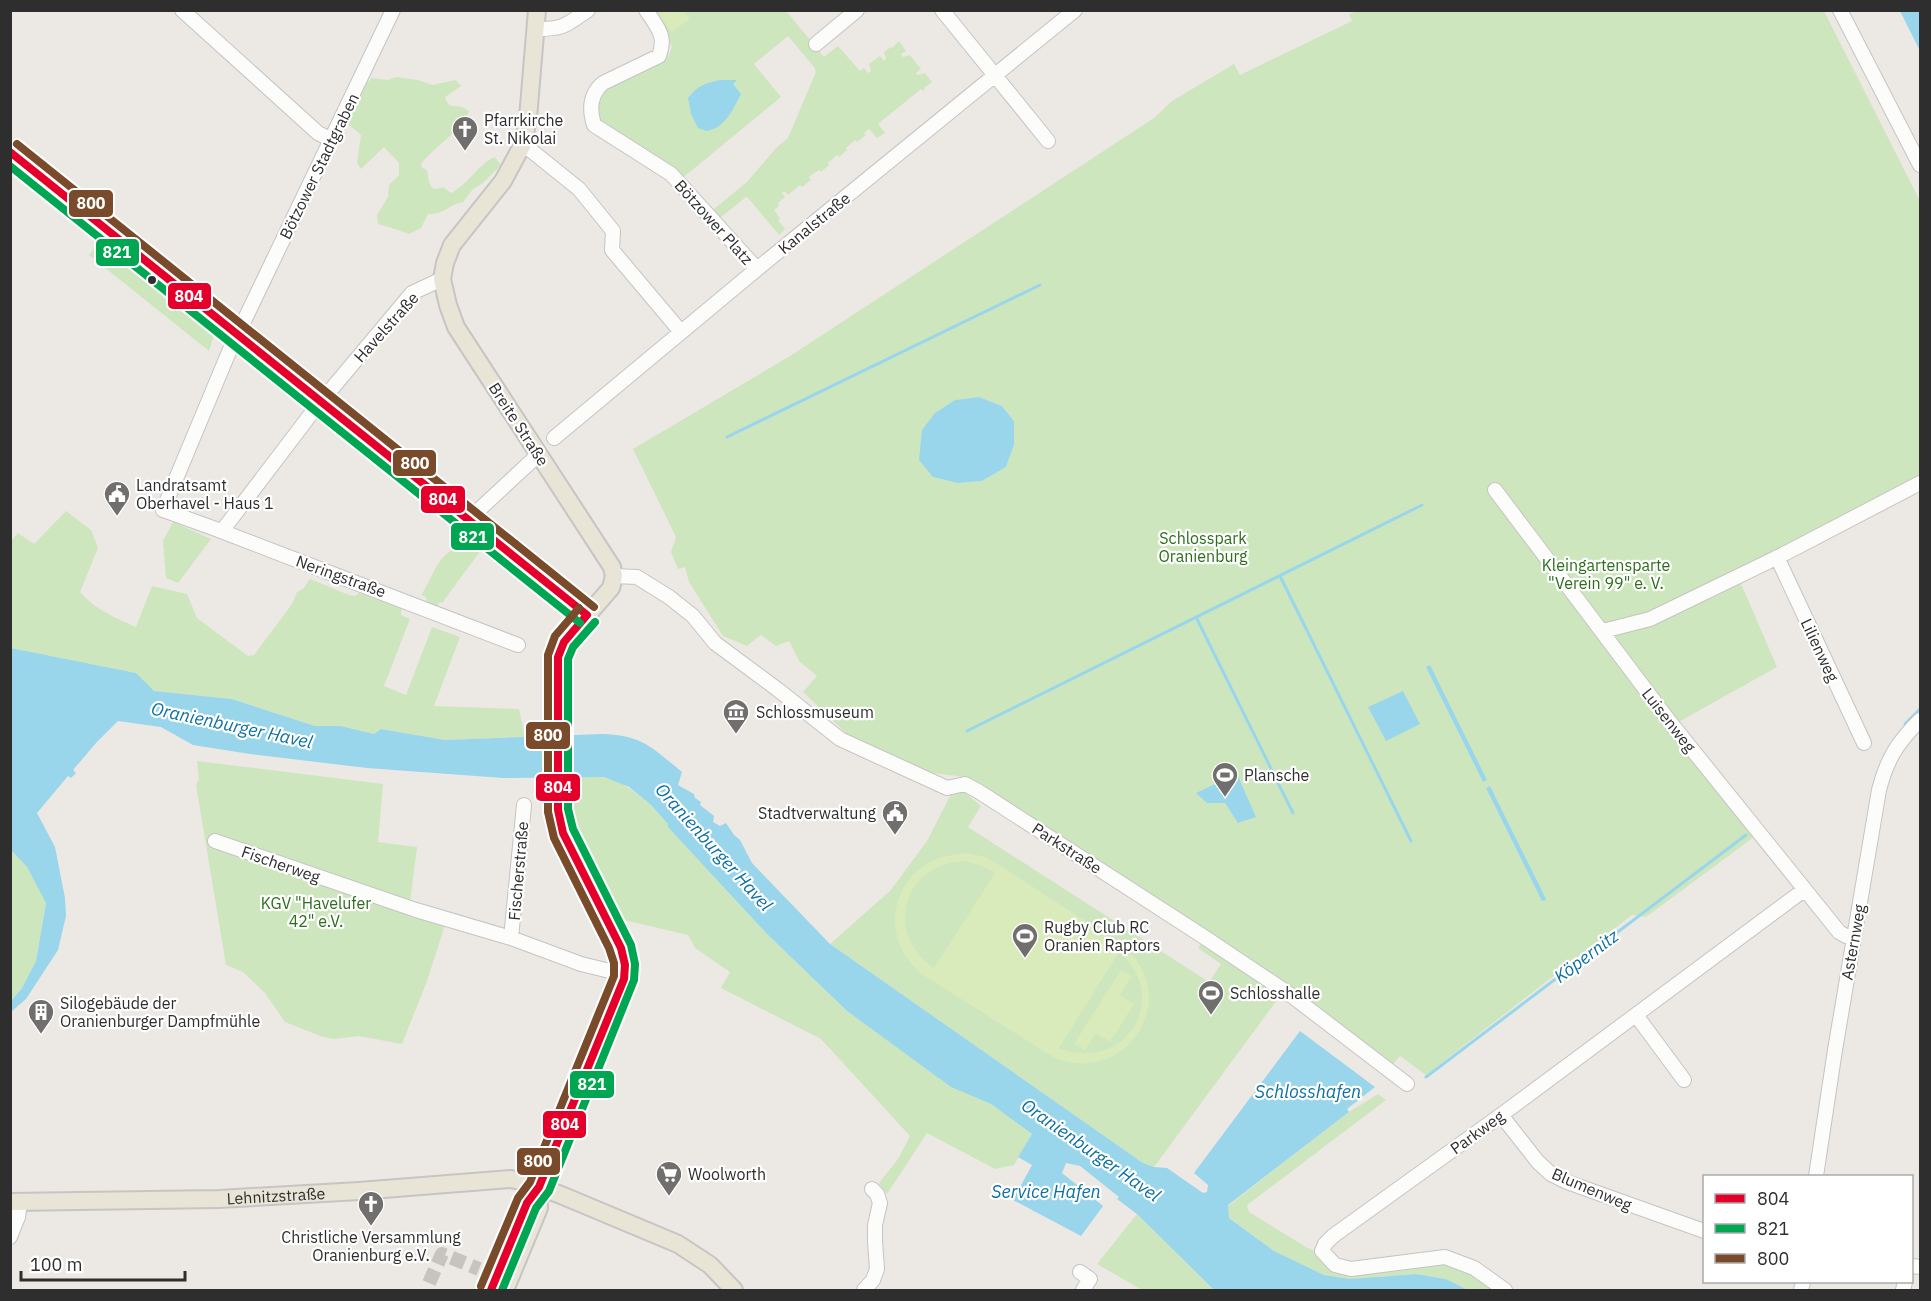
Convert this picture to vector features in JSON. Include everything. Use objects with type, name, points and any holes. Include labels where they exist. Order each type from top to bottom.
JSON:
[{"type":"main road","points":[[442,279],[452,244],[503,181],[523,144],[528,118],[537,10]]},
{"type":"main road","points":[[10,152],[240,328],[321,401],[587,615]]},
{"type":"main road","name":"Breite Straße","points":[[442,279],[456,327],[612,569]]},
{"type":"main road","points":[[491,1290],[527,1203],[539,1186],[624,979],[623,954],[563,833],[558,810],[558,657],[564,642],[611,588],[612,569]]},
{"type":"main road","name":"Lehnitzstraße","points":[[15,1202],[219,1199],[511,1179],[539,1186],[678,1244],[710,1265],[734,1290]]},
{"type":"main road","points":[[506,1290],[539,1208],[539,1186]]},
{"type":"street","points":[[182,10],[318,133],[332,140]]},
{"type":"street","points":[[536,29],[550,30],[565,27],[588,10]]},
{"type":"street","name":"Bötzower Platz","points":[[646,10],[662,36],[662,50],[659,56],[651,61],[597,88],[592,96],[594,125],[671,174],[757,269]]},
{"type":"street","points":[[816,44],[857,10]]},
{"type":"street","points":[[942,10],[1048,141]]},
{"type":"street","name":"Kanalstraße","points":[[554,438],[1075,10]]},
{"type":"street","points":[[1840,10],[1920,165]]},
{"type":"street","name":"Bötzower Stadtgraben","points":[[163,510],[240,328],[332,140],[391,11]]},
{"type":"street","points":[[523,144],[579,189],[614,231],[612,250],[681,332]]},
{"type":"street","name":"Havelstraße","points":[[222,531],[321,401],[412,293],[442,279]]},
{"type":"street","points":[[468,519],[539,454]]},
{"type":"street","points":[[1603,631],[1650,619],[1920,483]]},
{"type":"street","name":"Luisenweg","points":[[1495,490],[1670,722],[1804,890],[1839,932],[1854,937]]},
{"type":"street","name":"Neringstraße","points":[[163,510],[518,645]]},
{"type":"street","name":"Lilienweg","points":[[1777,557],[1864,743]]},
{"type":"street","name":"Parkstraße","points":[[612,569],[637,577],[669,597],[693,616],[715,643],[840,739],[947,789],[965,784],[978,791],[1288,993],[1407,1084]]},
{"type":"street","name":"Asternweg","points":[[1816,1175],[1879,790],[1884,770],[1897,747],[1920,720]]},
{"type":"street","name":"Fischerstraße","points":[[511,938],[524,805]]},
{"type":"street","name":"Fischerweg","points":[[215,842],[416,910]]},
{"type":"street","name":"Parkweg","points":[[1505,1290],[1474,1268],[1445,1257],[1351,1269],[1335,1265],[1322,1251],[1324,1244],[1333,1236],[1501,1115],[1804,890]]},
{"type":"street","name":"Fischerstraße","points":[[416,910],[511,938],[581,964],[614,972],[625,971]]},
{"type":"street","points":[[1636,1015],[1684,1080]]},
{"type":"street","name":"Blumenweg","points":[[1501,1115],[1530,1153],[1551,1174],[1567,1182],[1703,1231]]},
{"type":"street","points":[[864,1290],[873,1280],[878,1269],[875,1225],[880,1203],[877,1194],[872,1189]]},
{"type":"street","points":[[10,1237],[18,1217],[15,1202]]},
{"type":"street","points":[[1080,1272],[1090,1279],[1083,1290]]},
{"type":"green space","points":[[651,11],[788,11],[824,57],[838,46],[860,71],[864,68],[868,73],[871,71],[869,64],[880,56],[884,61],[886,58],[884,52],[899,41],[906,51],[901,54],[903,57],[910,55],[921,69],[916,73],[918,75],[925,73],[932,82],[878,124],[885,133],[877,138],[869,129],[864,133],[866,135],[857,142],[855,140],[821,172],[819,170],[809,177],[811,180],[802,187],[800,185],[788,195],[784,191],[782,193],[785,197],[774,210],[785,229],[779,235],[746,197],[716,221],[709,213],[747,182],[776,148],[788,138],[816,72],[788,36],[754,64],[781,97],[680,180],[596,119],[599,93],[603,89],[664,60],[669,55],[672,46]]},
{"type":"green space","points":[[656,11],[684,11],[690,19],[671,32]]},
{"type":"green space","name":"Schlosspark Oranienburg","points":[[1357,11],[1824,11],[1920,201],[1920,481],[1739,579],[1777,667],[1675,724],[1762,831],[1646,917],[1632,915],[1426,1075],[1400,1056],[1392,1065],[1253,960],[966,777],[923,772],[848,735],[803,692],[817,676],[799,661],[789,641],[776,646],[761,635],[747,646],[723,636],[689,582],[685,567],[678,569],[671,552],[676,537],[633,449],[790,356],[1154,118],[1172,101],[1234,64],[1240,75],[1352,21],[1349,14]],"holes":[[[979,397],[1002,406],[1014,421],[1014,445],[1006,467],[982,481],[958,483],[955,400]]]},
{"type":"green space","points":[[396,77],[418,80],[432,85],[456,80],[461,86],[445,97],[450,105],[462,107],[469,112],[453,133],[421,164],[422,168],[427,170],[429,181],[434,189],[443,187],[451,193],[495,157],[501,165],[482,184],[473,189],[463,202],[440,213],[428,214],[421,228],[409,234],[378,224],[377,215],[388,197],[389,185],[399,175],[399,163],[384,147],[361,169],[357,163],[361,135],[348,124],[360,93],[367,82],[372,78],[388,80]]},
{"type":"green space","points":[[98,243],[214,335],[209,351],[89,255]]},
{"type":"green space","points":[[66,511],[91,530],[98,548],[80,592],[92,603],[113,616],[136,627],[152,586],[187,594],[197,618],[248,656],[254,655],[292,604],[297,592],[303,589],[310,579],[349,595],[355,596],[359,593],[402,604],[401,615],[410,619],[384,686],[406,695],[432,627],[460,637],[434,706],[519,709],[525,737],[445,740],[381,729],[374,734],[341,726],[315,726],[232,699],[153,691],[136,673],[11,648],[11,541],[18,533],[34,544]]},
{"type":"green space","points":[[173,522],[211,539],[178,583],[166,578],[163,541]]},
{"type":"green space","points":[[467,532],[469,534],[472,532],[484,546],[442,603],[440,602],[436,608],[428,606],[426,597],[421,595],[440,561]]},
{"type":"green space","name":"KGV \"Havelufer 42\" e.V.","points":[[197,761],[383,784],[378,842],[417,847],[409,910],[446,922],[427,981],[402,1044],[359,1036],[334,1039],[323,1037],[285,1022],[265,993],[243,972],[226,965],[196,785],[199,779]]},
{"type":"green space","points":[[565,776],[602,777],[629,788],[650,804],[767,934],[847,1011],[951,1086],[991,1104],[1032,1134],[1014,1165],[995,1169],[927,1133],[887,1194],[879,1183],[898,1159],[910,1136],[821,1039],[721,988],[730,972],[695,948],[688,935],[624,920],[569,815]]},
{"type":"green space","points":[[963,791],[981,806],[968,827],[1209,982],[1221,964],[1198,948],[1202,942],[1280,996],[1154,1167],[1143,1163],[830,944],[890,891],[927,841],[952,792]]},
{"type":"green space","points":[[11,850],[27,867],[46,902],[36,961],[22,988],[11,1001]]},
{"type":"green space","points":[[967,853],[985,857],[1001,866],[1123,946],[1141,967],[1148,989],[1147,1012],[1139,1032],[1124,1049],[1104,1060],[1080,1063],[1053,1057],[920,973],[910,962],[899,942],[896,929],[895,916],[902,891],[909,879],[930,862]],"holes":[[[964,861],[985,867],[995,873],[934,968],[918,954],[909,937],[905,920],[907,903],[914,887],[926,874],[943,865]],[[1119,952],[1134,970],[1141,990],[1141,1009],[1134,1027],[1121,1041],[1104,1050],[1083,1053],[1059,1048]]]},
{"type":"green space","points":[[1121,970],[1132,976],[1120,995],[1134,1004],[1110,1042],[1096,1033],[1085,1050],[1074,1044]]},
{"type":"green space","points":[[1378,1094],[1386,1100],[1247,1205],[1249,1212],[1306,1247],[1326,1256],[1336,1265],[1445,1257],[1505,1290],[1468,1290],[1446,1279],[1416,1274],[1350,1279],[1324,1275],[1274,1251],[1229,1218],[1228,1206],[1349,1112]]},
{"type":"green space","points":[[1137,1214],[1214,1290],[1142,1290],[1097,1264]]},
{"type":"water","points":[[1900,11],[1920,11],[1920,51]]},
{"type":"water","points":[[720,80],[737,80],[733,84],[741,94],[728,117],[719,126],[707,131],[698,128],[691,114],[688,98],[702,86]]},
{"type":"water","points":[[979,397],[1002,406],[1014,421],[1014,445],[1006,467],[982,481],[958,483],[933,477],[919,460],[922,430],[935,413],[955,400]]},
{"type":"water","points":[[11,648],[136,673],[154,691],[232,699],[315,726],[341,726],[374,734],[381,729],[445,740],[602,734],[628,737],[646,744],[682,772],[678,785],[694,794],[695,798],[701,802],[700,805],[714,816],[713,822],[720,826],[726,823],[740,840],[752,863],[830,944],[1143,1163],[1167,1168],[1203,1193],[1207,1192],[1208,1185],[1194,1173],[1300,1031],[1375,1087],[1347,1109],[1349,1112],[1228,1205],[1229,1218],[1274,1251],[1324,1275],[1350,1279],[1416,1274],[1446,1279],[1468,1290],[1214,1290],[1137,1214],[1117,1199],[1119,1197],[1080,1166],[1066,1163],[1062,1173],[1103,1206],[1081,1236],[1013,1200],[1032,1165],[1018,1157],[1032,1134],[991,1104],[951,1087],[847,1011],[767,934],[668,827],[668,824],[650,804],[629,787],[604,777],[503,778],[367,768],[193,745],[161,727],[118,721],[73,770],[76,773],[71,778],[68,776],[37,813],[55,847],[65,898],[66,916],[58,950],[26,999],[11,1012],[11,1001],[22,988],[36,961],[46,903],[27,867],[11,850]]},
{"type":"water","points":[[1430,665],[1487,780],[1483,782],[1426,667]]},
{"type":"water","points":[[1403,691],[1420,724],[1386,741],[1368,707]]},
{"type":"water","name":"Plansche","points":[[1237,774],[1256,817],[1238,823],[1225,803],[1207,803],[1196,793]]},
{"type":"water","points":[[1490,786],[1546,900],[1542,901],[1486,788]]},
{"type":"pier","points":[[571,732],[571,779],[546,780],[546,733]]},
{"type":"waterway","points":[[727,437],[1040,285]]},
{"type":"waterway","points":[[967,731],[1422,505]]},
{"type":"waterway","points":[[1280,576],[1411,841]]},
{"type":"waterway","points":[[1196,617],[1293,813]]},
{"type":"waterway","name":"Köpernitz","points":[[1905,724],[1920,709]]},
{"type":"waterway","name":"Köpernitz","points":[[1426,1077],[1746,835]]},
{"type":"tunnel","points":[[429,1283],[442,1254],[479,1269]]},
{"type":"transit line","name":"800","points":[[17,144],[594,607]]},
{"type":"transit line","name":"804","points":[[10,152],[587,615]]},
{"type":"transit line","name":"821","points":[[10,166],[580,623]]},
{"type":"transit line","name":"800","points":[[481,1286],[518,1198],[530,1182],[614,976],[614,963],[609,948],[554,838],[548,812],[548,655],[555,636],[579,608]]},
{"type":"transit line","name":"804","points":[[491,1290],[527,1203],[539,1187],[624,979],[625,965],[621,948],[563,833],[558,810],[558,657],[564,642],[587,615]]},
{"type":"transit line","name":"821","points":[[502,1290],[536,1208],[549,1191],[634,980],[635,964],[631,945],[573,829],[568,809],[568,659],[573,647],[595,622]]},
{"type":"place","name":"Pfarrkirche St. Nikolai","points":[[465,152]]},
{"type":"place","name":"Landratsamt Oberhavel - Haus 1","points":[[117,517]]},
{"type":"place","name":"Schlossmuseum","points":[[736,735]]},
{"type":"place","name":"Plansche","points":[[1225,798]]},
{"type":"place","name":"Stadtverwaltung","points":[[895,836]]},
{"type":"place","name":"Rugby Club RC Oranien Raptors","points":[[1025,959]]},
{"type":"place","name":"Schlosshalle","points":[[1211,1016]]},
{"type":"place","name":"Silogebäude der Oranienburger Dampfmühle","points":[[41,1035]]},
{"type":"place","name":"Woolworth","points":[[669,1197]]},
{"type":"place","name":"Christliche Versammlung Oranienburg e.V.","points":[[371,1227]]},
{"type":"park label","name":"Kleingartensparte \"Verein 99\" e. V.","points":[[1606,574]]},
{"type":"water label","name":"Oranienburger Havel","points":[[232,725]]},
{"type":"water label","name":"Oranienburger Havel","points":[[714,847]]},
{"type":"water label","name":"Schlosshafen","points":[[1308,1091]]},
{"type":"water label","name":"Oranienburger Havel","points":[[1091,1150]]},
{"type":"water label","name":"Service Hafen","points":[[1046,1191]]}]
